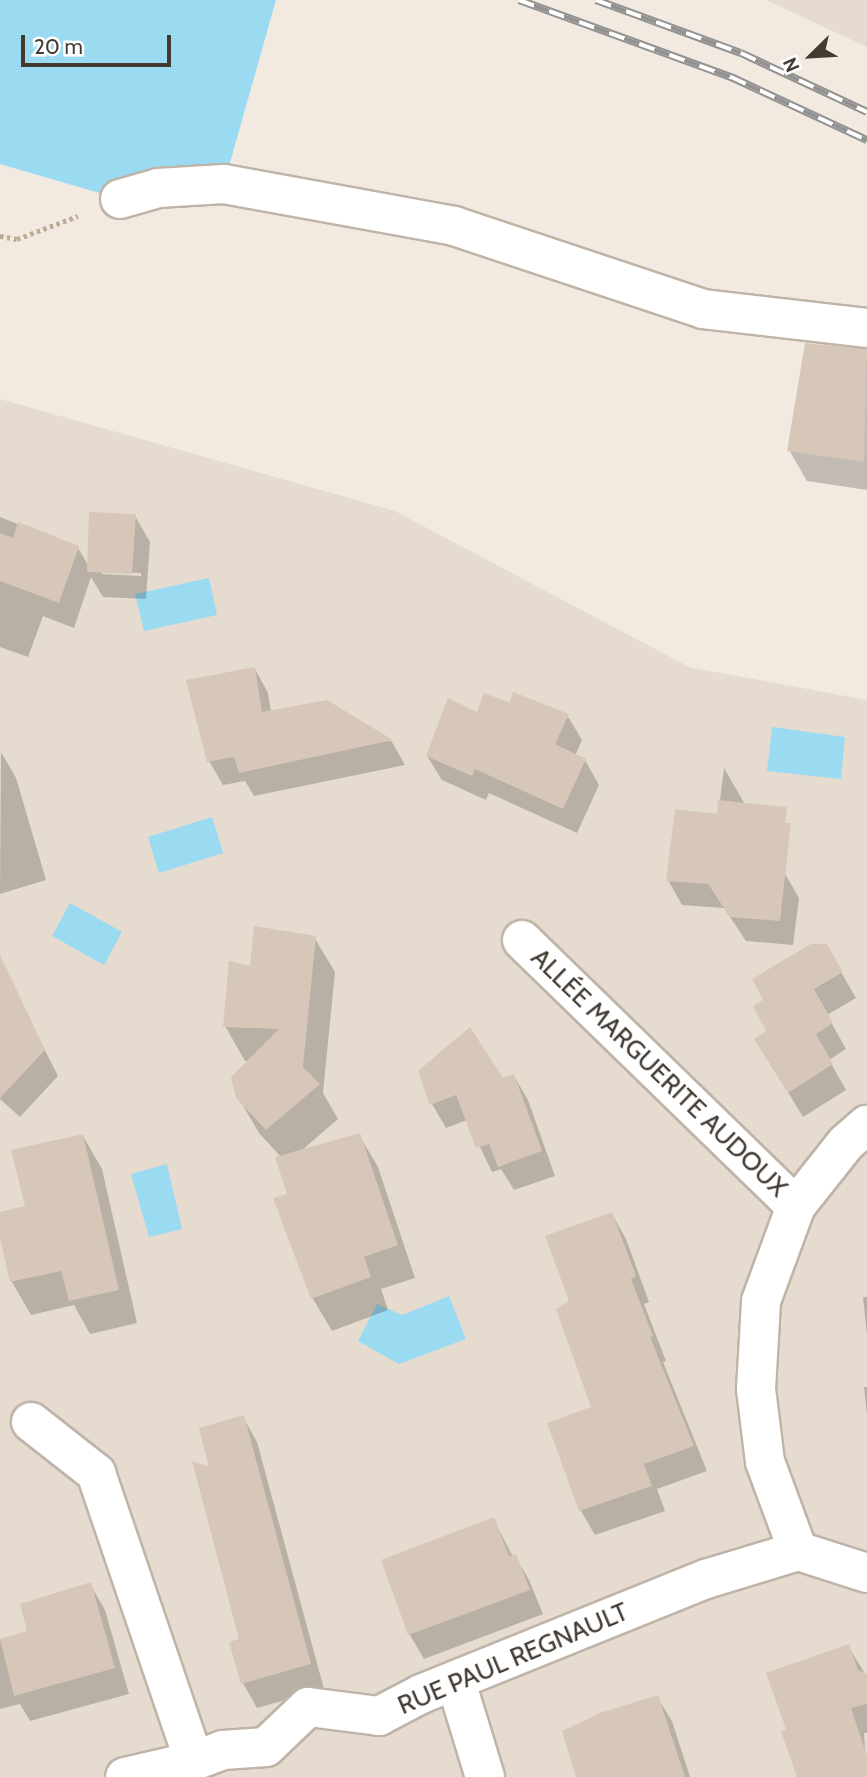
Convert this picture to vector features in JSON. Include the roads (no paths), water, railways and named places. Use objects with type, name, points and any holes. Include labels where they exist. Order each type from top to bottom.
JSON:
[{"type":"street","points":[[120,199],[158,188],[224,184],[454,226],[703,309],[867,328]]},
{"type":"street","name":"ALLÉE MARGUERITE AUDOUX","points":[[522,940],[796,1206]]},
{"type":"street","points":[[867,1125],[845,1143],[796,1206],[761,1301],[756,1389],[765,1462],[798,1551],[867,1573]]},
{"type":"street","points":[[31,1422],[96,1473],[194,1761]]},
{"type":"street","name":"RUE PAUL REGNAULT","points":[[125,1777],[194,1761],[223,1749],[266,1747],[308,1707],[379,1716],[421,1694],[706,1579],[798,1551]]},
{"type":"street","points":[[456,1682],[485,1777]]},
{"type":"water","points":[[0,0],[276,0],[224,184],[120,199],[0,164]]},
{"type":"water","points":[[209,578],[217,615],[144,631],[135,594]]},
{"type":"water","points":[[772,727],[845,737],[841,779],[767,771]]},
{"type":"water","points":[[212,817],[223,853],[159,873],[148,837]]},
{"type":"water","points":[[70,903],[122,932],[104,965],[52,936]]},
{"type":"water","points":[[167,1164],[182,1229],[149,1237],[131,1174]]},
{"type":"water","points":[[449,1296],[466,1339],[399,1364],[358,1341],[377,1304],[402,1315]]},
{"type":"railway","points":[[519,0],[731,77],[867,140]]},
{"type":"railway","points":[[596,0],[741,53],[867,112]]}]
